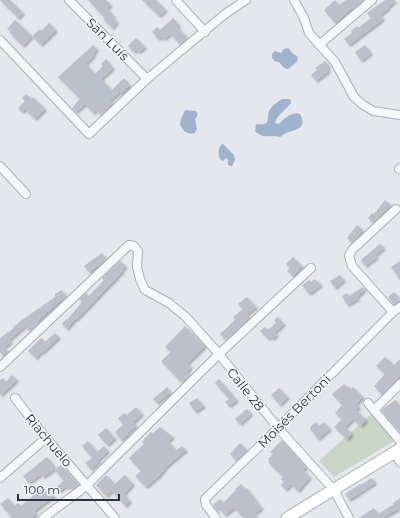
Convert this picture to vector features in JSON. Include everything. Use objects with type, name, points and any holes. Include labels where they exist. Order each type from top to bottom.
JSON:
[{"type":"main road","points":[[287,518],[398,455]]},
{"type":"street","name":"San Luís","points":[[69,0],[147,79]]},
{"type":"street","points":[[176,0],[205,32]]},
{"type":"street","points":[[0,40],[90,134],[147,79],[225,14],[246,0]]},
{"type":"street","points":[[294,0],[310,33],[335,62],[354,97],[373,111],[400,115]]},
{"type":"street","points":[[320,45],[372,0]]},
{"type":"street","points":[[0,166],[26,194]]},
{"type":"street","points":[[393,312],[352,266],[349,256],[352,250],[396,209]]},
{"type":"street","name":"Calle 28","points":[[0,367],[129,245],[134,246],[137,248],[137,267],[145,290],[169,303],[186,316],[219,354],[278,428],[334,490],[349,518]]},
{"type":"street","points":[[43,518],[87,484],[219,354],[310,268]]},
{"type":"street","name":"Moisés Bertoni","points":[[216,518],[206,505],[205,500],[393,312],[400,307]]},
{"type":"street","points":[[374,410],[400,384]]},
{"type":"street","name":"Riachuelo","points":[[15,398],[46,438],[115,518]]},
{"type":"street","points":[[368,403],[400,441]]},
{"type":"street","points":[[0,478],[46,438]]},
{"type":"green space","points":[[373,412],[396,440],[334,477],[319,461]]},
{"type":"water","points":[[288,48],[298,57],[297,62],[288,69],[284,68],[279,62],[273,60],[272,54],[275,51],[281,53],[284,49]]},
{"type":"water","points":[[282,99],[289,99],[291,100],[291,103],[275,123],[279,124],[291,115],[300,114],[303,122],[301,127],[280,137],[260,135],[255,131],[256,124],[266,123],[268,114],[273,105]]},
{"type":"water","points":[[185,110],[197,112],[197,117],[195,119],[197,129],[195,133],[190,134],[186,132],[180,125]]},
{"type":"water","points":[[222,144],[234,155],[235,160],[232,166],[228,165],[228,160],[226,158],[223,161],[220,159],[219,151]]},
{"type":"building","points":[[0,0],[10,0],[23,13],[18,18]]},
{"type":"building","points":[[88,0],[106,0],[111,5],[107,8],[117,22],[112,28],[103,19],[105,18]]},
{"type":"building","points":[[142,0],[156,0],[166,10],[159,16]]},
{"type":"building","points":[[335,0],[339,5],[346,0],[364,0],[335,23],[324,10]]},
{"type":"building","points":[[385,0],[396,0],[380,15],[383,19],[349,45],[344,39],[352,33],[351,31],[357,26],[358,28],[371,18],[367,13]]},
{"type":"building","points":[[173,18],[179,25],[177,27],[188,38],[180,44],[170,34],[164,39],[161,37],[158,39],[152,32],[157,27],[160,30]]},
{"type":"building","points":[[15,20],[32,36],[23,46],[7,29]]},
{"type":"building","points":[[49,23],[56,30],[41,45],[32,36],[40,29],[41,31]]},
{"type":"building","points":[[136,38],[145,47],[139,52],[136,50],[134,52],[128,46]]},
{"type":"building","points":[[93,45],[97,49],[86,64],[95,74],[103,66],[101,64],[106,59],[113,68],[101,79],[112,90],[124,78],[130,85],[121,94],[120,92],[110,101],[112,104],[101,115],[96,110],[93,113],[85,104],[76,112],[72,108],[80,99],[58,77]]},
{"type":"building","points":[[365,45],[371,53],[361,61],[355,52]]},
{"type":"building","points":[[325,61],[329,66],[327,68],[329,71],[316,81],[311,75],[317,70],[315,68]]},
{"type":"building","points":[[26,94],[32,99],[33,97],[45,109],[35,119],[25,109],[22,112],[18,108],[25,101],[22,98]]},
{"type":"building","points":[[385,200],[391,205],[373,223],[368,218],[372,213],[374,214]]},
{"type":"building","points":[[357,225],[363,230],[352,243],[347,238]]},
{"type":"building","points":[[380,244],[384,248],[375,255],[377,257],[365,266],[361,260]]},
{"type":"building","points":[[102,253],[107,259],[89,272],[84,266]]},
{"type":"building","points":[[293,257],[302,266],[293,276],[287,271],[290,268],[286,264]]},
{"type":"building","points":[[120,261],[126,266],[122,270],[123,271],[67,329],[62,324],[82,302],[79,299],[86,293],[89,296],[104,280],[102,278]]},
{"type":"building","points":[[400,261],[400,280],[391,267]]},
{"type":"building","points":[[340,275],[344,280],[335,288],[330,281]]},
{"type":"building","points":[[315,279],[321,285],[309,294],[302,285],[309,280],[311,282]]},
{"type":"building","points":[[363,287],[365,289],[357,297],[358,299],[347,305],[342,296],[347,293],[349,296]]},
{"type":"building","points":[[62,290],[66,297],[41,317],[36,322],[38,324],[32,329],[31,327],[27,329],[25,326],[9,340],[11,342],[4,347],[8,352],[3,356],[0,352],[0,338],[22,320],[55,297],[55,294]]},
{"type":"building","points":[[394,292],[400,299],[400,302],[394,305],[388,297]]},
{"type":"building","points":[[247,297],[256,307],[247,314],[250,317],[226,340],[220,334],[235,320],[233,317],[243,309],[238,304]]},
{"type":"building","points":[[278,317],[284,324],[274,333],[277,335],[272,339],[271,337],[268,339],[260,331],[265,327],[268,330],[276,323],[274,320]]},
{"type":"building","points":[[185,326],[205,346],[187,364],[191,367],[187,372],[190,375],[183,381],[180,381],[161,361],[171,352],[165,347]]},
{"type":"building","points":[[55,333],[59,337],[36,358],[28,351],[41,338],[45,342]]},
{"type":"building","points":[[385,357],[394,365],[400,359],[400,376],[382,395],[374,386],[385,374],[376,366]]},
{"type":"building","points":[[12,375],[17,380],[0,396],[0,380],[3,378],[6,382]]},
{"type":"building","points":[[219,379],[237,400],[229,406],[225,402],[229,399],[215,383]]},
{"type":"building","points":[[344,384],[351,389],[353,387],[363,397],[356,404],[359,407],[356,410],[366,420],[361,426],[353,419],[345,427],[352,434],[347,439],[334,427],[342,419],[335,413],[342,405],[332,394]]},
{"type":"building","points":[[167,387],[171,392],[157,403],[153,399]]},
{"type":"building","points":[[279,388],[288,397],[280,405],[271,395]]},
{"type":"building","points":[[197,398],[204,406],[195,412],[189,403]]},
{"type":"building","points":[[396,400],[400,406],[400,432],[381,410]]},
{"type":"building","points":[[136,407],[142,414],[133,422],[136,426],[121,440],[115,432],[123,425],[118,418],[124,413],[127,415]]},
{"type":"building","points":[[247,409],[251,414],[240,424],[235,419]]},
{"type":"building","points":[[316,422],[319,426],[324,422],[330,429],[318,439],[310,429]]},
{"type":"building","points":[[160,427],[173,437],[168,441],[176,450],[182,446],[186,450],[146,487],[135,476],[141,471],[129,458],[144,444],[142,442],[151,432],[153,433]]},
{"type":"building","points":[[106,428],[115,438],[107,445],[98,435]]},
{"type":"building","points":[[282,440],[306,467],[303,470],[310,477],[298,491],[291,484],[286,490],[281,485],[284,482],[281,479],[283,477],[268,462],[270,461],[268,459],[273,454],[270,452]]},
{"type":"building","points":[[88,441],[97,452],[104,446],[108,451],[91,469],[85,463],[92,458],[82,446]]},
{"type":"building","points":[[240,443],[247,450],[236,461],[230,454]]},
{"type":"building","points":[[47,457],[56,468],[43,477],[41,474],[29,483],[23,476]]},
{"type":"building","points":[[61,465],[79,485],[72,490],[70,486],[67,488],[66,486],[58,492],[55,488],[64,481],[55,470]]},
{"type":"building","points":[[106,475],[115,484],[125,475],[133,484],[124,494],[130,501],[125,506],[112,491],[106,496],[96,485]]},
{"type":"building","points":[[372,478],[375,483],[349,500],[345,494]]},
{"type":"building","points":[[241,484],[245,489],[247,488],[262,508],[254,514],[257,518],[243,518],[234,508],[225,515],[219,508],[217,510],[213,505],[220,499],[223,503]]},
{"type":"building","points":[[42,488],[47,494],[50,492],[54,496],[34,511],[36,514],[31,518],[12,518],[0,504],[8,498],[14,506],[18,503],[21,506]]},
{"type":"building","points":[[400,498],[400,512],[398,509],[382,518],[359,518],[374,508],[378,514],[394,504],[393,503]]}]
